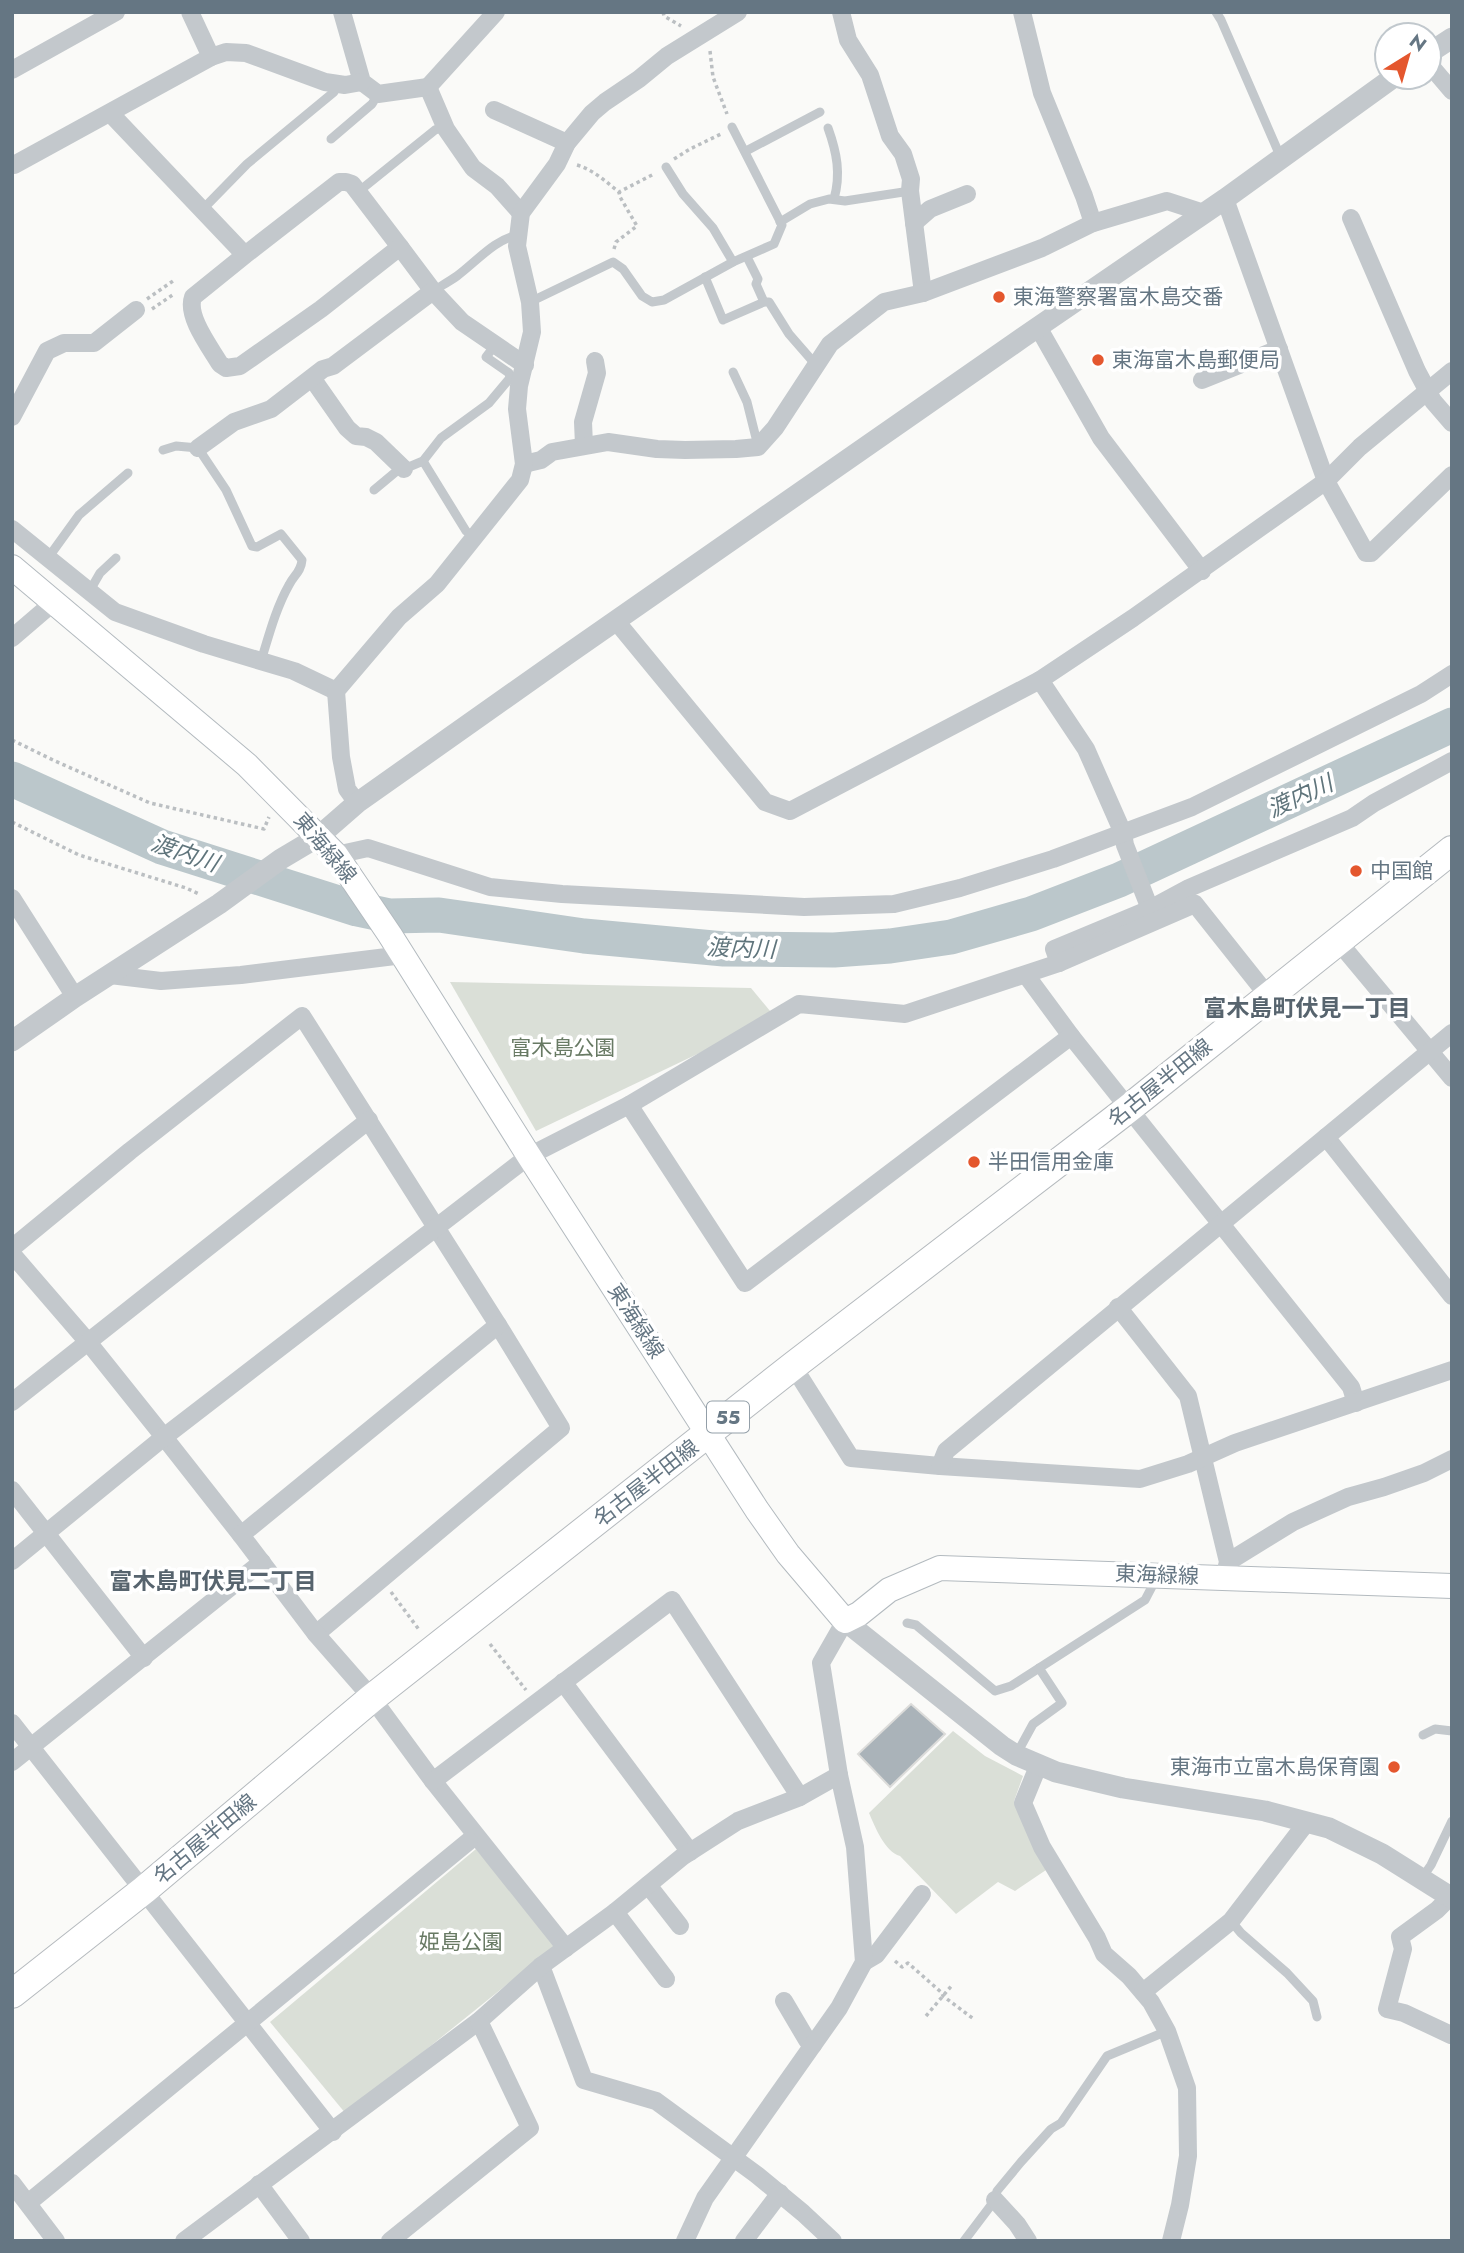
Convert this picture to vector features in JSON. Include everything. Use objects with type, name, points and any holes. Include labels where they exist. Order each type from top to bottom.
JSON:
[{"type":"main road","name":"東海緑線","points":[[12,567],[247,765],[336,855],[397,945],[757,1510],[788,1553],[845,1621],[859,1614],[889,1590],[940,1567],[1158,1575],[1226,1569],[1452,1586]]},
{"type":"main road","name":"名古屋半田線","points":[[12,1994],[144,1890],[372,1699],[793,1366],[1128,1109],[1452,850]]},
{"type":"street","points":[[12,70],[116,12]]},
{"type":"street","points":[[190,12],[211,57]]},
{"type":"street","points":[[342,12],[362,82],[378,94],[428,87],[494,13]]},
{"type":"street","points":[[357,803],[347,789],[343,768],[336,691],[399,617],[437,584],[520,480],[524,464],[517,409],[519,386],[533,332],[530,302],[517,246],[521,213],[558,164],[567,143],[592,113],[667,55],[738,12]]},
{"type":"street","points":[[841,12],[848,40],[870,75],[890,136],[903,154],[911,179],[910,191],[923,293]]},
{"type":"street","points":[[1022,12],[1042,93],[1093,223]]},
{"type":"street","points":[[13,167],[211,57],[226,52],[246,53],[325,82],[345,85],[362,82]]},
{"type":"street","points":[[428,87],[445,126],[473,168],[497,186],[521,213]]},
{"type":"street","points":[[12,1041],[219,904],[281,859],[318,837],[357,803],[1038,327],[1226,199],[1374,91]]},
{"type":"street","points":[[494,110],[567,143]]},
{"type":"street","points":[[110,113],[244,255]]},
{"type":"street","points":[[400,247],[321,309],[232,369],[220,364],[192,315],[193,297],[339,182],[346,181],[352,184],[400,247],[433,291],[462,322],[525,365]]},
{"type":"street","points":[[914,223],[930,209],[967,194]]},
{"type":"street","points":[[1226,199],[1326,481],[1366,553],[1371,553],[1452,475]]},
{"type":"street","points":[[524,464],[541,460],[552,452],[608,442],[685,450],[758,447],[775,428],[830,344],[884,302],[923,293],[1042,248],[1093,223],[1167,201],[1204,213]]},
{"type":"street","points":[[1352,218],[1428,392],[1452,423]]},
{"type":"street","points":[[198,448],[234,422],[271,409],[433,291]]},
{"type":"street","points":[[12,416],[47,351],[64,343],[88,344],[100,341],[136,310]]},
{"type":"street","points":[[1038,327],[1101,438],[1202,570]]},
{"type":"street","points":[[1202,380],[1279,349]]},
{"type":"street","points":[[584,445],[583,422],[597,373],[595,361]]},
{"type":"street","points":[[616,621],[765,802],[790,811],[1040,680],[1202,570],[1326,481],[1360,447],[1452,371]]},
{"type":"street","points":[[312,378],[347,428],[356,436],[376,442],[404,470]]},
{"type":"street","points":[[12,530],[115,612],[204,644],[294,671],[336,691]]},
{"type":"street","points":[[12,638],[54,602]]},
{"type":"street","points":[[336,855],[368,848],[490,887],[562,894],[804,907],[894,904],[960,888],[1124,839],[1421,694],[1452,674]]},
{"type":"street","points":[[1040,680],[1086,748],[1150,909]]},
{"type":"street","points":[[1059,963],[1055,949],[1352,818],[1374,803],[1452,761]]},
{"type":"street","points":[[12,898],[75,997]]},
{"type":"street","points":[[12,1561],[164,1437],[529,1156],[629,1105],[799,1004],[905,1014],[1059,963],[1195,904],[1268,996]]},
{"type":"street","points":[[1337,940],[1452,1078]]},
{"type":"street","points":[[110,975],[161,981],[242,975],[397,945]]},
{"type":"street","points":[[1027,975],[1071,1037],[1351,1387],[1356,1403]]},
{"type":"street","points":[[12,1248],[302,1016],[561,1428],[316,1634]]},
{"type":"street","points":[[940,1466],[946,1451],[1452,1033]]},
{"type":"street","points":[[629,1105],[745,1283],[1071,1037]]},
{"type":"street","points":[[12,1402],[369,1120]]},
{"type":"street","points":[[1326,1137],[1452,1296]]},
{"type":"street","points":[[12,1254],[88,1342],[164,1437],[316,1634],[372,1699],[433,1781],[566,1948]]},
{"type":"street","points":[[1118,1307],[1188,1396],[1204,1457],[1226,1569],[1293,1521],[1348,1497],[1384,1488],[1424,1473],[1452,1459]]},
{"type":"street","points":[[241,1535],[498,1325]]},
{"type":"street","points":[[793,1366],[851,1458],[1140,1479],[1204,1457],[1235,1443],[1452,1370]]},
{"type":"street","points":[[12,1490],[144,1658]]},
{"type":"street","points":[[12,1762],[262,1562]]},
{"type":"street","points":[[433,1781],[672,1600],[800,1797]]},
{"type":"street","points":[[864,1962],[855,1847],[839,1776],[821,1663],[845,1621],[1016,1755],[1056,1772],[1123,1788],[1265,1811],[1329,1828],[1382,1854],[1451,1897],[1400,1937],[1403,1949],[1387,2009],[1404,2013],[1451,2035]]},
{"type":"street","points":[[563,1682],[690,1852]]},
{"type":"street","points":[[12,1723],[333,2132]]},
{"type":"street","points":[[1039,1765],[1023,1803],[1042,1847],[1104,1954],[1129,1976],[1151,2002],[1167,2031],[1187,2088],[1188,2156],[1171,2241]]},
{"type":"street","points":[[185,2240],[479,2021],[541,1966],[690,1852],[738,1821],[800,1797],[839,1776]]},
{"type":"street","points":[[1143,1992],[1231,1921],[1307,1822]]},
{"type":"street","points":[[28,2203],[469,1841]]},
{"type":"street","points":[[648,1885],[680,1926]]},
{"type":"street","points":[[685,2241],[705,2198],[839,2008],[864,1962],[876,1955],[922,1894]]},
{"type":"street","points":[[615,1912],[666,1979]]},
{"type":"street","points":[[541,1966],[584,2080],[656,2101],[780,2193],[833,2241]]},
{"type":"street","points":[[783,2001],[807,2040],[813,2045]]},
{"type":"street","points":[[390,2241],[530,2128],[479,2021]]},
{"type":"street","points":[[12,2183],[56,2241]]},
{"type":"street","points":[[259,2184],[301,2241]]},
{"type":"street","points":[[744,2241],[780,2193]]},
{"type":"street","points":[[995,2200],[1028,2241]]},
{"type":"lane","points":[[1216,12],[1281,158]]},
{"type":"lane","points":[[202,210],[247,164],[334,92],[337,84]]},
{"type":"lane","points":[[331,139],[372,104],[378,94]]},
{"type":"lane","points":[[746,151],[820,112]]},
{"type":"lane","points":[[358,192],[435,130],[445,126]]},
{"type":"lane","points":[[530,302],[613,262],[623,269],[642,296],[652,302],[664,300],[733,262],[774,244],[782,225],[732,127]]},
{"type":"lane","points":[[828,128],[838,158],[834,200]]},
{"type":"lane","points":[[666,167],[683,194],[713,228],[733,262]]},
{"type":"lane","points":[[780,222],[810,204],[830,199],[845,201],[910,191]]},
{"type":"lane","points":[[433,291],[508,237],[520,234]]},
{"type":"lane","points":[[747,257],[758,279],[756,284],[764,302]]},
{"type":"lane","points":[[705,277],[723,320],[769,302],[789,334],[816,365]]},
{"type":"lane","points":[[374,490],[398,470],[423,461],[441,438],[489,403],[510,378],[509,373],[486,357],[496,344]]},
{"type":"lane","points":[[733,372],[747,402],[758,447]]},
{"type":"lane","points":[[163,450],[176,446],[198,448],[226,491],[252,546],[257,547],[281,534],[302,560],[301,569],[289,582],[261,661]]},
{"type":"lane","points":[[423,461],[466,531],[474,537]]},
{"type":"lane","points":[[48,558],[79,515],[128,473]]},
{"type":"lane","points":[[89,592],[100,573],[116,558]]},
{"type":"lane","points":[[907,1623],[916,1625],[995,1691],[1011,1686],[1145,1600],[1158,1575]]},
{"type":"lane","points":[[1016,1755],[1032,1724],[1062,1703],[1039,1668]]},
{"type":"lane","points":[[1423,1735],[1435,1729],[1445,1728],[1452,1731]]},
{"type":"lane","points":[[1420,1879],[1431,1866],[1452,1821]]},
{"type":"lane","points":[[1231,1921],[1313,2001],[1317,2017]]},
{"type":"lane","points":[[964,2241],[1021,2162],[1051,2129],[1061,2123],[1107,2056],[1167,2031]]},
{"type":"path","points":[[619,192],[732,127],[713,77],[710,42],[664,16],[663,12]]},
{"type":"path","points":[[558,164],[586,168],[619,192],[637,226],[617,242],[613,251],[613,262]]},
{"type":"path","points":[[173,281],[134,308],[140,316],[176,293],[191,303]]},
{"type":"path","points":[[12,740],[150,803],[264,829],[269,817]]},
{"type":"path","points":[[12,822],[79,855],[186,888],[219,904]]},
{"type":"path","points":[[381,1580],[426,1638]]},
{"type":"path","points":[[489,1644],[536,1703]]},
{"type":"path","points":[[881,1949],[902,1967],[908,1963],[943,1996],[975,2020]]},
{"type":"path","points":[[926,2016],[953,1984]]},
{"type":"green space","name":"富木島公園","points":[[450,982],[751,988],[775,1017],[536,1131]]},
{"type":"green space","points":[[953,1731],[985,1756],[1023,1776],[1014,1801],[1046,1870],[1015,1891],[998,1882],[956,1914],[900,1856],[890,1850],[869,1813]]},
{"type":"green space","name":"姫島公園","points":[[476,1849],[556,1945],[346,2114],[270,2022]]},
{"type":"building","points":[[911,1704],[945,1734],[890,1787],[858,1754]]},
{"type":"waterway","name":"渡内川","points":[[12,779],[162,847],[357,909],[390,916],[439,915],[584,936],[724,949],[834,950],[890,946],[951,937],[1031,914],[1119,880],[1452,725]]},
{"type":"place","name":"東海警察署富木島交番","points":[[999,297]]},
{"type":"place","name":"東海富木島郵便局","points":[[1098,360]]},
{"type":"place","name":"中国館","points":[[1356,871]]},
{"type":"place","name":"半田信用金庫","points":[[974,1162]]},
{"type":"place","name":"東海市立富木島保育園","points":[[1394,1767]]},
{"type":"district","name":"富木島町伏見一丁目","points":[[1307,1008]]},
{"type":"district","name":"富木島町伏見二丁目","points":[[213,1581]]}]
